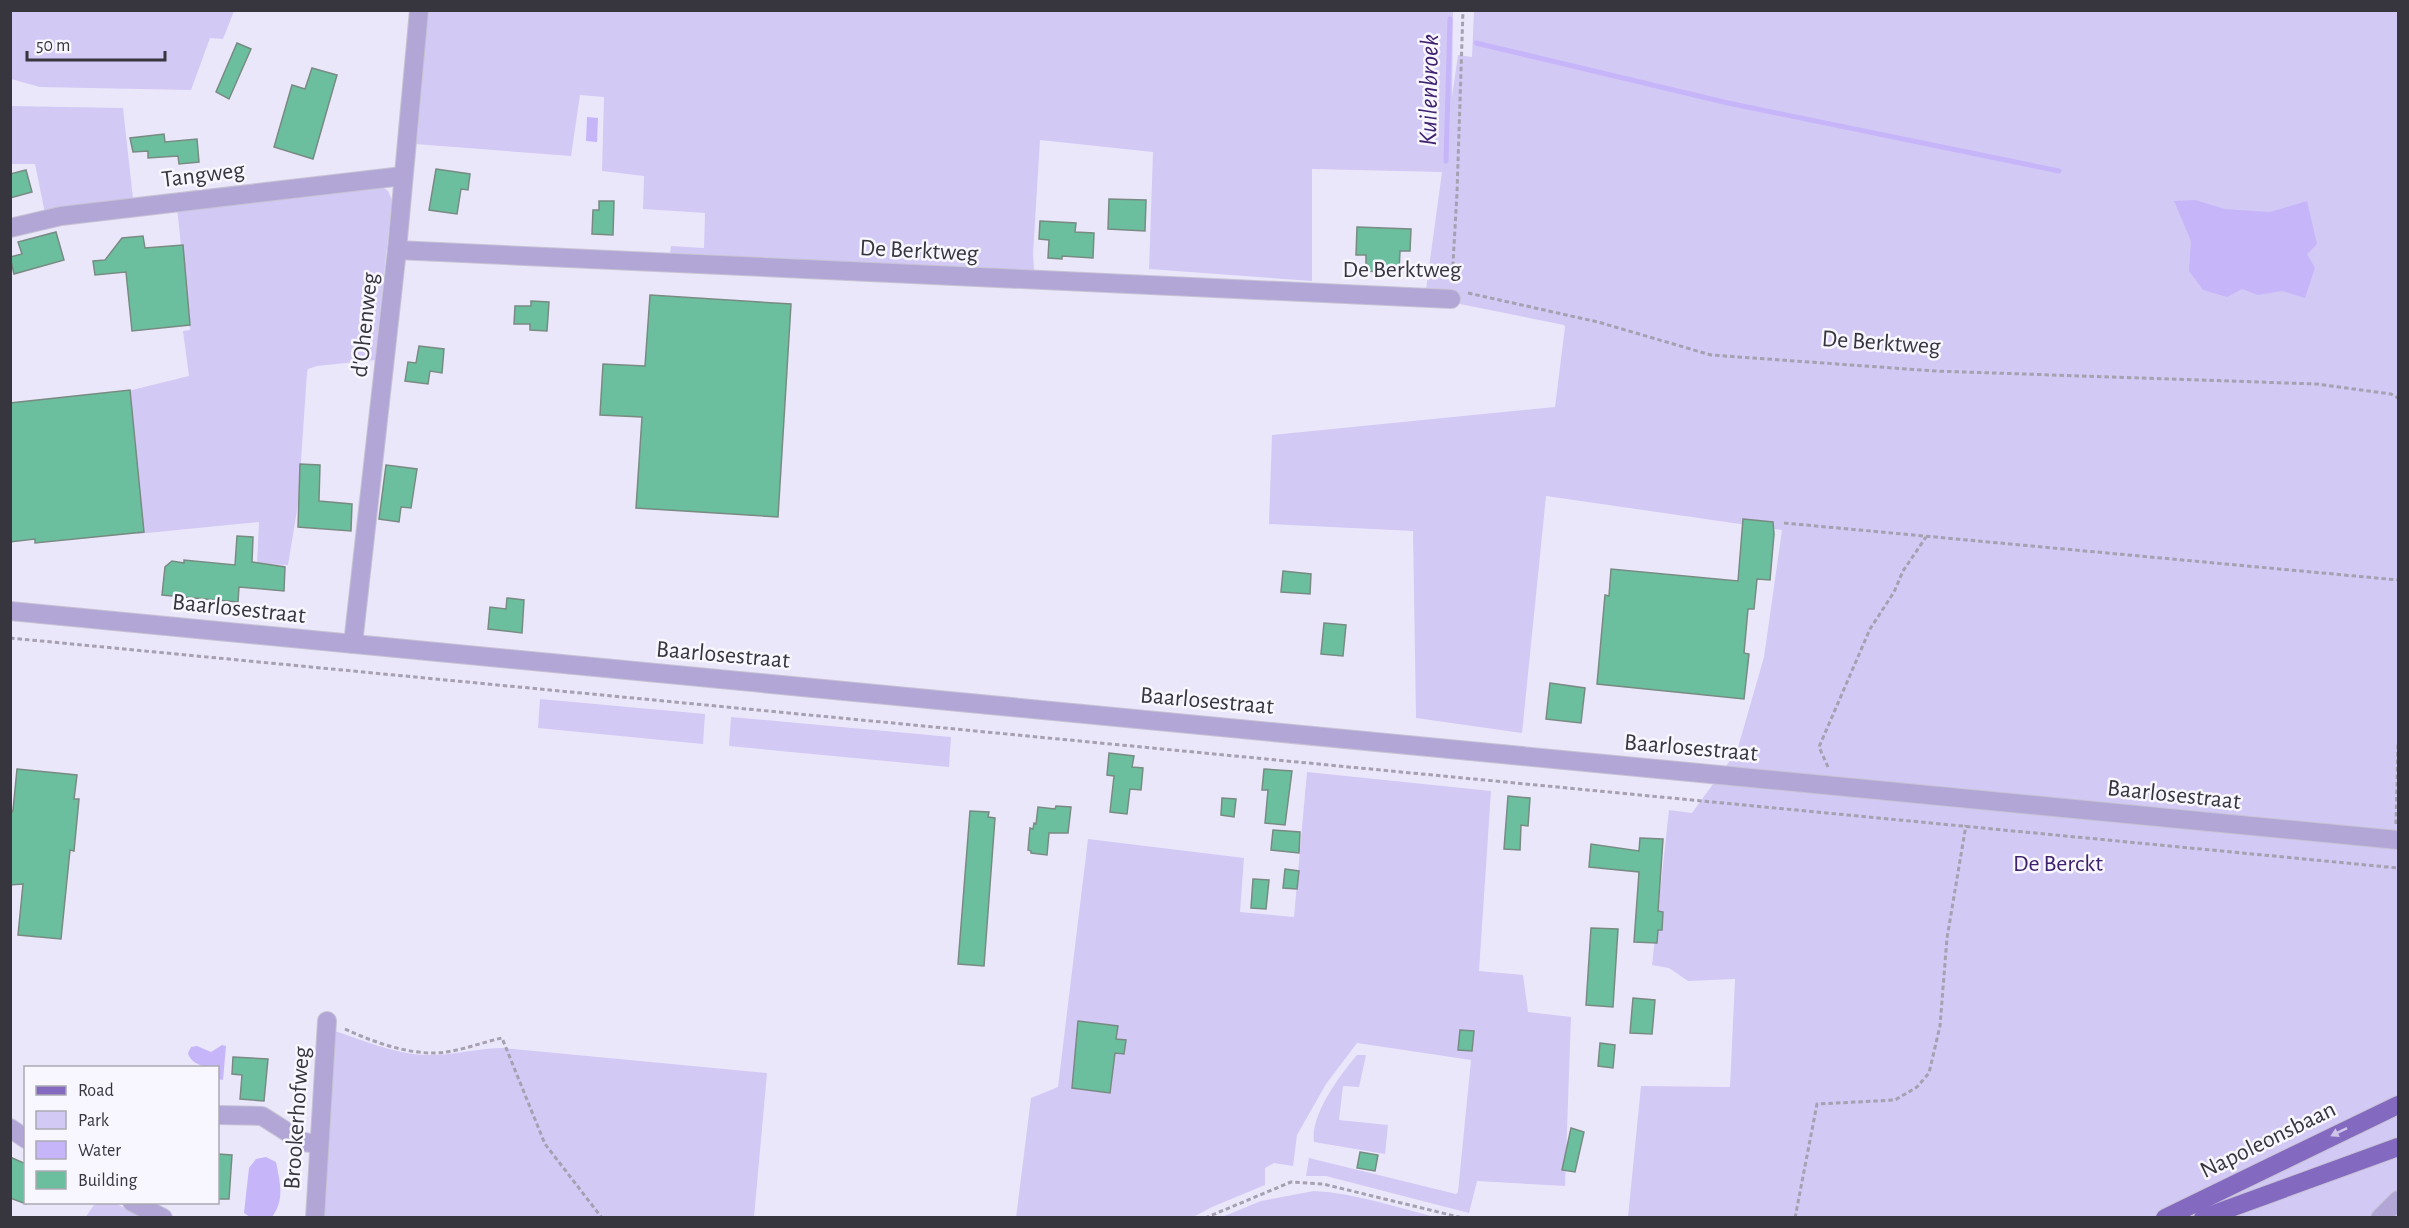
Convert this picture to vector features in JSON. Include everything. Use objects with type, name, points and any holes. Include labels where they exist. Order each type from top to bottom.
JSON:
[{"type":"main road","name":"Napoleonsbaan","points":[[2165,1218],[2395,1106]]},
{"type":"main road","name":"Napoleonsbaan","points":[[2203,1218],[2395,1149]]},
{"type":"street","name":"d'Ohenweg","points":[[353,644],[397,250],[419,10]]},
{"type":"street","name":"Tangweg","points":[[10,228],[61,216],[403,176]]},
{"type":"street","name":"De Berktweg","points":[[397,250],[1451,299]]},
{"type":"street","name":"Baarlosestraat","points":[[10,611],[2397,840]]},
{"type":"street","name":"Brookerhofweg","points":[[315,1218],[327,1021]]},
{"type":"street","points":[[219,1115],[262,1116],[303,1142],[319,1144]]},
{"type":"street","points":[[10,1128],[24,1138]]},
{"type":"street","points":[[2380,1218],[2398,1200]]},
{"type":"street","points":[[134,1204],[163,1218]]},
{"type":"path","points":[[1451,299],[1463,10]]},
{"type":"path","name":"De Berktweg","points":[[1451,299],[1467,293],[1598,322],[1711,355],[1935,371],[2317,384],[2391,394],[2398,398]]},
{"type":"path","points":[[1784,523],[2398,580]]},
{"type":"path","points":[[1832,814],[1836,786],[1819,747],[1870,629],[1894,592],[1903,571],[1926,537]]},
{"type":"path","points":[[10,638],[332,671],[1170,748],[2398,868]]},
{"type":"path","points":[[2397,840],[2398,742]]},
{"type":"path","points":[[1796,1218],[1817,1104],[1895,1100],[1917,1087],[1929,1073],[1933,1048],[1940,1026],[1947,938],[1966,825]]},
{"type":"path","points":[[327,1021],[370,1040],[429,1053],[445,1052],[502,1038],[545,1144],[602,1218]]},
{"type":"path","points":[[1205,1218],[1291,1182],[1323,1184],[1463,1218]]},
{"type":"green space","points":[[10,11],[234,11],[223,39],[210,38],[191,90],[40,87],[11,79]]},
{"type":"green space","name":"De Berckt","points":[[427,11],[1453,11],[1452,97],[1458,55],[1472,57],[1474,11],[2398,11],[2398,1217],[1628,1217],[1641,1086],[1730,1087],[1735,979],[1688,981],[1669,968],[1652,965],[1669,810],[1692,813],[1737,751],[1764,657],[1782,530],[1546,496],[1522,733],[1416,718],[1413,531],[1269,524],[1272,435],[1555,407],[1564,325],[1425,297],[1442,172],[1312,169],[1312,281],[1149,269],[1153,152],[1040,140],[1034,271],[670,253],[671,246],[704,248],[705,213],[643,209],[644,176],[602,171],[604,97],[580,95],[571,156],[415,144]]},
{"type":"green space","points":[[10,106],[123,108],[133,199],[46,218],[35,164],[11,164]]},
{"type":"green space","points":[[383,187],[388,191],[392,200],[375,360],[308,369],[298,504],[288,565],[257,564],[259,522],[137,534],[124,392],[189,376],[183,331],[190,330],[177,208]]},
{"type":"green space","points":[[540,699],[705,714],[703,744],[538,728]]},
{"type":"green space","points":[[731,717],[951,737],[949,767],[729,746]]},
{"type":"green space","points":[[1307,772],[1491,791],[1479,971],[1523,975],[1528,1012],[1571,1017],[1565,1186],[1477,1181],[1469,1213],[1326,1176],[1306,1176],[1309,1158],[1456,1194],[1458,1192],[1471,1060],[1357,1043],[1326,1084],[1297,1135],[1293,1166],[1274,1163],[1265,1168],[1265,1185],[1193,1217],[1016,1218],[1031,1098],[1058,1087],[1088,839],[1244,858],[1240,912],[1294,917]]},
{"type":"green space","points":[[335,1031],[405,1053],[439,1055],[504,1048],[767,1073],[754,1217],[320,1218]]},
{"type":"green space","points":[[1357,1055],[1366,1055],[1359,1087],[1343,1086],[1339,1120],[1388,1125],[1385,1154],[1314,1142],[1314,1131],[1321,1108],[1335,1084]]},
{"type":"green space","points":[[1314,1191],[1360,1197],[1435,1217],[1222,1217],[1261,1201]]},
{"type":"green space","points":[[95,1204],[116,1204],[145,1217],[85,1218]]},
{"type":"water","points":[[587,117],[598,118],[597,142],[586,141]]},
{"type":"water","points":[[2195,200],[2225,209],[2270,212],[2307,201],[2317,244],[2307,254],[2315,268],[2305,298],[2282,291],[2258,295],[2242,289],[2227,297],[2203,290],[2189,271],[2191,241],[2174,201]]},
{"type":"water","points":[[222,1045],[226,1046],[223,1080],[219,1079],[219,1066],[204,1066],[196,1063],[188,1053],[191,1047],[197,1046],[211,1052]]},
{"type":"water","points":[[266,1157],[276,1162],[280,1191],[279,1204],[272,1217],[250,1217],[244,1213],[249,1168],[256,1159]]},
{"type":"building","points":[[237,43],[251,49],[229,99],[216,92]]},
{"type":"building","points":[[312,68],[337,75],[313,159],[274,147],[292,85],[305,89]]},
{"type":"building","points":[[164,134],[165,142],[197,139],[199,162],[179,164],[178,156],[148,158],[148,151],[133,152],[130,138]]},
{"type":"building","points":[[436,169],[470,174],[468,190],[461,189],[457,214],[429,210]]},
{"type":"building","points":[[26,170],[32,192],[10,198],[10,174]]},
{"type":"building","points":[[1109,199],[1146,200],[1145,231],[1108,229]]},
{"type":"building","points":[[599,201],[614,201],[613,235],[592,234],[593,210],[599,210]]},
{"type":"building","points":[[1040,221],[1076,223],[1075,232],[1094,233],[1093,258],[1062,256],[1062,259],[1048,258],[1049,240],[1039,239]]},
{"type":"building","points":[[1357,227],[1411,229],[1410,251],[1400,251],[1399,273],[1366,271],[1366,255],[1356,255]]},
{"type":"building","points":[[56,232],[64,260],[14,274],[10,257],[22,254],[18,242]]},
{"type":"building","points":[[143,236],[145,248],[183,245],[190,325],[132,331],[126,272],[95,275],[93,261],[105,260],[122,238]]},
{"type":"building","points":[[650,295],[791,304],[778,517],[636,508],[642,417],[600,415],[603,364],[645,366]]},
{"type":"building","points":[[531,301],[549,302],[547,331],[530,330],[530,324],[514,324],[515,306],[531,306]]},
{"type":"building","points":[[419,346],[444,349],[442,373],[430,371],[428,384],[405,381],[408,362],[416,363]]},
{"type":"building","points":[[130,390],[144,532],[35,543],[35,539],[10,542],[10,403]]},
{"type":"building","points":[[300,464],[320,465],[319,501],[352,504],[351,531],[298,527]]},
{"type":"building","points":[[386,465],[417,469],[411,508],[401,507],[399,522],[379,519]]},
{"type":"building","points":[[1743,519],[1773,522],[1774,534],[1770,580],[1757,579],[1754,609],[1748,609],[1744,653],[1749,654],[1744,699],[1597,684],[1605,595],[1609,596],[1611,569],[1738,581]]},
{"type":"building","points":[[237,536],[253,537],[252,562],[285,567],[284,591],[239,587],[238,602],[162,595],[165,567],[172,561],[235,565]]},
{"type":"building","points":[[1283,571],[1311,574],[1310,594],[1281,592]]},
{"type":"building","points":[[507,598],[524,600],[522,633],[488,629],[490,607],[506,609]]},
{"type":"building","points":[[1324,623],[1346,625],[1343,656],[1321,654]]},
{"type":"building","points":[[1550,683],[1585,688],[1581,723],[1546,719]]},
{"type":"building","points":[[1109,753],[1134,756],[1132,767],[1143,768],[1141,790],[1130,789],[1127,814],[1110,812],[1114,776],[1107,775]]},
{"type":"building","points":[[17,769],[77,775],[74,799],[79,799],[74,851],[70,850],[61,939],[18,935],[23,884],[10,885],[10,816],[13,810]]},
{"type":"building","points":[[1264,769],[1292,771],[1285,825],[1265,823],[1268,790],[1262,790]]},
{"type":"building","points":[[1508,796],[1530,798],[1528,826],[1521,825],[1520,850],[1504,849]]},
{"type":"building","points":[[1222,798],[1236,799],[1234,817],[1221,815]]},
{"type":"building","points":[[1056,806],[1071,807],[1068,833],[1049,833],[1047,855],[1031,853],[1028,850],[1030,828],[1033,829],[1034,823],[1036,824],[1038,807],[1055,809]]},
{"type":"building","points":[[970,811],[989,812],[988,817],[995,818],[984,966],[958,964]]},
{"type":"building","points":[[1273,830],[1300,832],[1299,853],[1271,850]]},
{"type":"building","points":[[1640,838],[1663,839],[1658,911],[1663,912],[1662,930],[1658,930],[1657,943],[1634,942],[1639,872],[1589,867],[1591,844],[1639,851]]},
{"type":"building","points":[[1285,869],[1299,871],[1297,889],[1283,888]]},
{"type":"building","points":[[1253,879],[1269,880],[1266,909],[1251,908]]},
{"type":"building","points":[[1591,928],[1618,929],[1613,1007],[1586,1005]]},
{"type":"building","points":[[1633,998],[1655,1000],[1652,1034],[1630,1033]]},
{"type":"building","points":[[1078,1021],[1118,1026],[1116,1039],[1126,1040],[1124,1054],[1115,1053],[1110,1093],[1072,1088]]},
{"type":"building","points":[[1460,1030],[1474,1031],[1472,1051],[1458,1050]]},
{"type":"building","points":[[1600,1043],[1615,1045],[1613,1068],[1598,1066]]},
{"type":"building","points":[[233,1057],[268,1059],[264,1101],[240,1099],[242,1075],[232,1074]]},
{"type":"building","points":[[1571,1128],[1584,1132],[1575,1172],[1562,1170]]},
{"type":"building","points":[[1360,1152],[1378,1155],[1375,1171],[1357,1168]]},
{"type":"building","points":[[219,1154],[232,1155],[229,1199],[219,1199]]},
{"type":"building","points":[[10,1157],[24,1163],[24,1203],[10,1198]]},
{"type":"waterway","name":"Kuilenbroek","points":[[1446,161],[1450,19]]},
{"type":"waterway","points":[[1476,43],[1728,103],[2059,171]]}]
